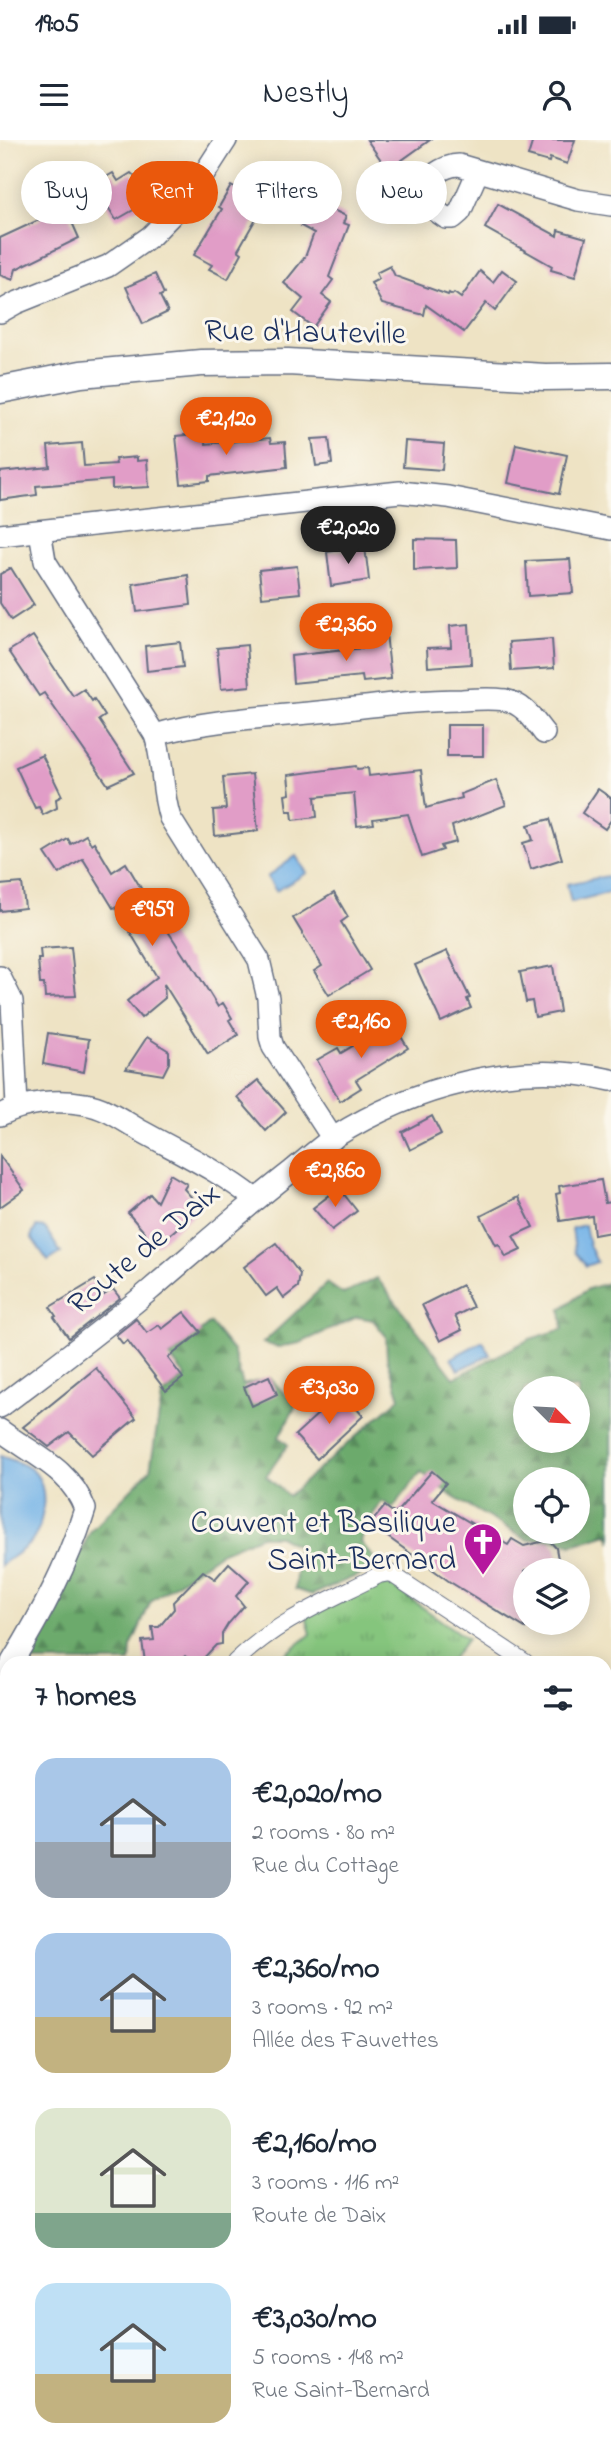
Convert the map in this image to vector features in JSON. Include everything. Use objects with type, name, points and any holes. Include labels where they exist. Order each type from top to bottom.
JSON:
[{"type":"street","points":[[0,312],[108,266],[150,236],[190,196],[226,140]]},
{"type":"street","points":[[478,171],[578,200],[611,205]]},
{"type":"street","name":"Rue d'Hauteville","points":[[0,390],[81,374],[201,363],[288,362],[545,377],[611,376]]},
{"type":"street","points":[[0,536],[400,492],[448,497],[611,529]]},
{"type":"street","points":[[40,531],[45,561],[155,735],[160,749],[165,803],[170,818],[258,960],[268,998],[273,1047],[332,1139]]},
{"type":"street","points":[[155,735],[171,730],[402,703],[482,699],[504,700],[518,705],[529,713],[544,733]]},
{"type":"street","points":[[0,977],[12,1001],[9,1111],[67,1102],[98,1108],[223,1177],[255,1199]]},
{"type":"street","name":"Route de Daix","points":[[0,1407],[147,1292],[255,1199],[332,1139],[391,1108],[462,1082],[500,1076],[550,1074],[611,1080]]},
{"type":"street","points":[[0,1430],[61,1473],[78,1490],[85,1509],[59,1577],[16,1656]]},
{"type":"street","points":[[241,1656],[295,1616],[379,1575],[390,1573],[516,1656]]},
{"type":"green space","points":[[377,1278],[454,1378],[530,1339],[563,1329],[561,1309],[588,1289],[611,1282],[611,1542],[608,1534],[590,1540],[590,1467],[513,1467],[513,1531],[453,1497],[421,1472],[393,1508],[382,1501],[366,1526],[361,1542],[373,1557],[361,1574],[312,1595],[295,1589],[298,1546],[279,1536],[261,1536],[220,1553],[151,1601],[131,1647],[130,1656],[29,1656],[91,1530],[150,1470],[162,1396],[186,1377],[170,1357],[210,1323],[233,1351],[243,1385],[270,1378],[296,1406],[279,1437],[288,1445],[266,1476],[288,1496],[400,1398],[387,1358],[386,1336],[373,1320],[357,1317],[300,1343],[278,1347],[263,1343],[327,1283],[343,1294]]},
{"type":"green space","points":[[384,1580],[467,1639],[454,1656],[284,1656],[311,1634],[306,1616]]},
{"type":"water","points":[[296,856],[307,873],[276,891],[267,877]]},
{"type":"water","points":[[607,876],[611,879],[611,892],[571,902],[567,884]]},
{"type":"water","points":[[585,1225],[589,1245],[597,1262],[586,1266],[575,1252],[572,1228]]},
{"type":"water","points":[[36,1227],[45,1228],[61,1253],[48,1261],[31,1237]]},
{"type":"water","points":[[483,1341],[490,1355],[458,1370],[451,1358]]},
{"type":"water","points":[[0,1456],[31,1469],[41,1484],[43,1505],[36,1535],[0,1566]]},
{"type":"building","points":[[367,140],[430,140],[401,161],[382,161]]},
{"type":"building","points":[[533,140],[575,140],[567,164],[550,158],[549,162],[528,156]]},
{"type":"building","points":[[112,174],[118,181],[126,176],[126,214],[116,220],[112,213]]},
{"type":"building","points":[[231,186],[232,224],[253,224],[238,250],[242,253],[228,279],[209,269],[212,265],[194,255],[213,224],[218,224],[218,216],[222,209],[219,207]]},
{"type":"building","points":[[498,204],[557,236],[558,230],[586,238],[575,277],[551,270],[552,266],[485,228]]},
{"type":"building","points":[[342,214],[346,216],[343,223],[349,225],[329,277],[333,280],[322,295],[331,302],[313,327],[293,312],[303,299],[284,283],[305,257],[314,233],[301,226],[342,224]]},
{"type":"building","points":[[30,224],[73,224],[79,238],[16,269],[13,280],[0,275],[0,238]]},
{"type":"building","points":[[390,266],[395,276],[448,295],[454,293],[461,298],[480,271],[493,282],[502,270],[517,281],[495,311],[486,303],[464,332],[426,305],[424,315],[382,304],[371,283],[379,279],[376,273]]},
{"type":"building","points":[[155,274],[164,294],[160,296],[168,312],[143,324],[126,287]]},
{"type":"building","points":[[205,433],[206,444],[270,438],[271,443],[285,442],[287,467],[209,476],[209,481],[181,484],[176,436]]},
{"type":"building","points":[[329,438],[332,464],[316,466],[312,439]]},
{"type":"building","points":[[405,441],[444,444],[442,470],[403,467]]},
{"type":"building","points":[[82,443],[84,466],[116,464],[115,459],[137,457],[137,461],[147,460],[149,487],[112,489],[112,480],[36,486],[37,495],[0,500],[0,472],[50,467],[48,446]]},
{"type":"building","points":[[516,444],[567,455],[559,494],[508,483]]},
{"type":"building","points":[[414,539],[456,540],[457,568],[414,570]]},
{"type":"building","points":[[365,547],[369,580],[331,586],[327,552]]},
{"type":"building","points":[[570,559],[573,593],[528,596],[526,561]]},
{"type":"building","points":[[297,566],[300,593],[262,597],[259,570]]},
{"type":"building","points":[[11,568],[34,605],[11,620],[0,603],[0,574]]},
{"type":"building","points":[[188,575],[191,605],[137,612],[133,584]]},
{"type":"building","points":[[469,624],[471,664],[428,667],[427,648],[451,647],[450,626]]},
{"type":"building","points":[[386,633],[391,679],[363,682],[362,676],[293,683],[291,656],[363,648],[362,636]]},
{"type":"building","points":[[33,636],[73,696],[84,689],[92,701],[94,699],[105,716],[99,720],[134,773],[108,785],[44,693],[39,696],[9,651]]},
{"type":"building","points":[[552,639],[554,668],[511,671],[509,642]]},
{"type":"building","points":[[180,642],[183,667],[147,671],[145,646]]},
{"type":"building","points":[[247,645],[250,686],[221,689],[217,648]]},
{"type":"building","points":[[447,725],[483,725],[483,756],[447,756]]},
{"type":"building","points":[[42,755],[62,796],[56,799],[57,808],[43,815],[39,807],[35,808],[16,767]]},
{"type":"building","points":[[356,766],[357,769],[368,768],[369,776],[421,770],[426,808],[462,798],[461,794],[496,780],[506,805],[452,826],[456,842],[441,846],[443,850],[422,857],[408,814],[373,819],[374,824],[357,826],[354,793],[315,797],[317,817],[293,820],[292,811],[287,811],[285,795],[290,794],[288,775]]},
{"type":"building","points":[[252,774],[258,831],[215,836],[213,810],[226,809],[223,777]]},
{"type":"building","points":[[598,789],[611,798],[611,820],[605,829],[582,813]]},
{"type":"building","points":[[550,819],[562,859],[531,869],[523,843],[533,840],[528,825]]},
{"type":"building","points":[[86,835],[91,844],[94,842],[112,872],[126,863],[142,890],[137,892],[158,924],[162,922],[186,959],[188,958],[218,1007],[223,1003],[238,1035],[208,1054],[164,984],[165,998],[141,1018],[127,1001],[157,977],[83,859],[59,874],[45,853],[68,839],[71,844]]},
{"type":"building","points":[[22,883],[25,908],[0,911],[0,885]]},
{"type":"building","points":[[334,893],[348,917],[341,922],[370,970],[329,995],[314,971],[322,966],[293,918]]},
{"type":"building","points":[[71,947],[76,996],[45,997],[44,984],[40,984],[40,949]]},
{"type":"building","points":[[447,951],[470,998],[467,999],[471,1008],[441,1022],[415,965]]},
{"type":"building","points":[[553,966],[560,1012],[535,1017],[532,1001],[526,1002],[520,972]]},
{"type":"building","points":[[392,1022],[408,1048],[356,1080],[361,1088],[340,1101],[317,1060],[338,1048],[341,1053]]},
{"type":"building","points":[[48,1033],[89,1039],[84,1072],[43,1064]]},
{"type":"building","points":[[147,1037],[169,1051],[169,1063],[163,1075],[126,1069]]},
{"type":"building","points":[[258,1080],[286,1112],[266,1131],[237,1097]]},
{"type":"building","points":[[432,1116],[441,1134],[410,1150],[402,1132]]},
{"type":"building","points":[[0,1156],[24,1190],[0,1207]]},
{"type":"building","points":[[170,1174],[187,1184],[184,1189],[201,1208],[156,1246],[128,1213],[150,1194],[157,1202]]},
{"type":"building","points":[[601,1180],[605,1203],[611,1202],[611,1232],[594,1235],[592,1216],[560,1221],[556,1194],[560,1193],[559,1186]]},
{"type":"building","points":[[339,1188],[357,1211],[332,1230],[313,1208]]},
{"type":"building","points":[[518,1197],[533,1227],[513,1236],[521,1250],[506,1257],[499,1244],[496,1245],[481,1216]]},
{"type":"building","points":[[276,1243],[300,1274],[298,1287],[284,1298],[277,1288],[266,1296],[244,1267]]},
{"type":"building","points":[[95,1280],[104,1295],[113,1289],[120,1298],[69,1338],[50,1307]]},
{"type":"building","points":[[462,1285],[473,1307],[455,1316],[462,1330],[440,1341],[422,1305]]},
{"type":"building","points":[[184,1312],[201,1332],[168,1358],[183,1378],[166,1391],[127,1340],[123,1344],[116,1335],[136,1319],[147,1333],[159,1325],[162,1329]]},
{"type":"building","points":[[96,1368],[136,1418],[92,1455],[69,1432],[49,1447],[23,1427]]},
{"type":"building","points":[[269,1376],[277,1394],[252,1406],[244,1387]]},
{"type":"building","points":[[342,1392],[363,1416],[317,1459],[295,1435]]},
{"type":"building","name":"Couvent et Basilique Saint-Bernard","points":[[432,1471],[446,1483],[432,1500],[508,1545],[512,1539],[513,1544],[524,1546],[552,1544],[558,1558],[513,1558],[513,1621],[450,1582],[370,1524],[385,1506],[395,1514]]},
{"type":"building","points":[[229,1563],[249,1581],[236,1596],[244,1606],[222,1634],[222,1644],[216,1645],[206,1656],[144,1656],[142,1641],[154,1640],[152,1627],[159,1627],[174,1609],[173,1602],[203,1571],[215,1579]]},
{"type":"place","name":"Couvent et Basilique Saint-Bernard","points":[[483,1576]]}]
